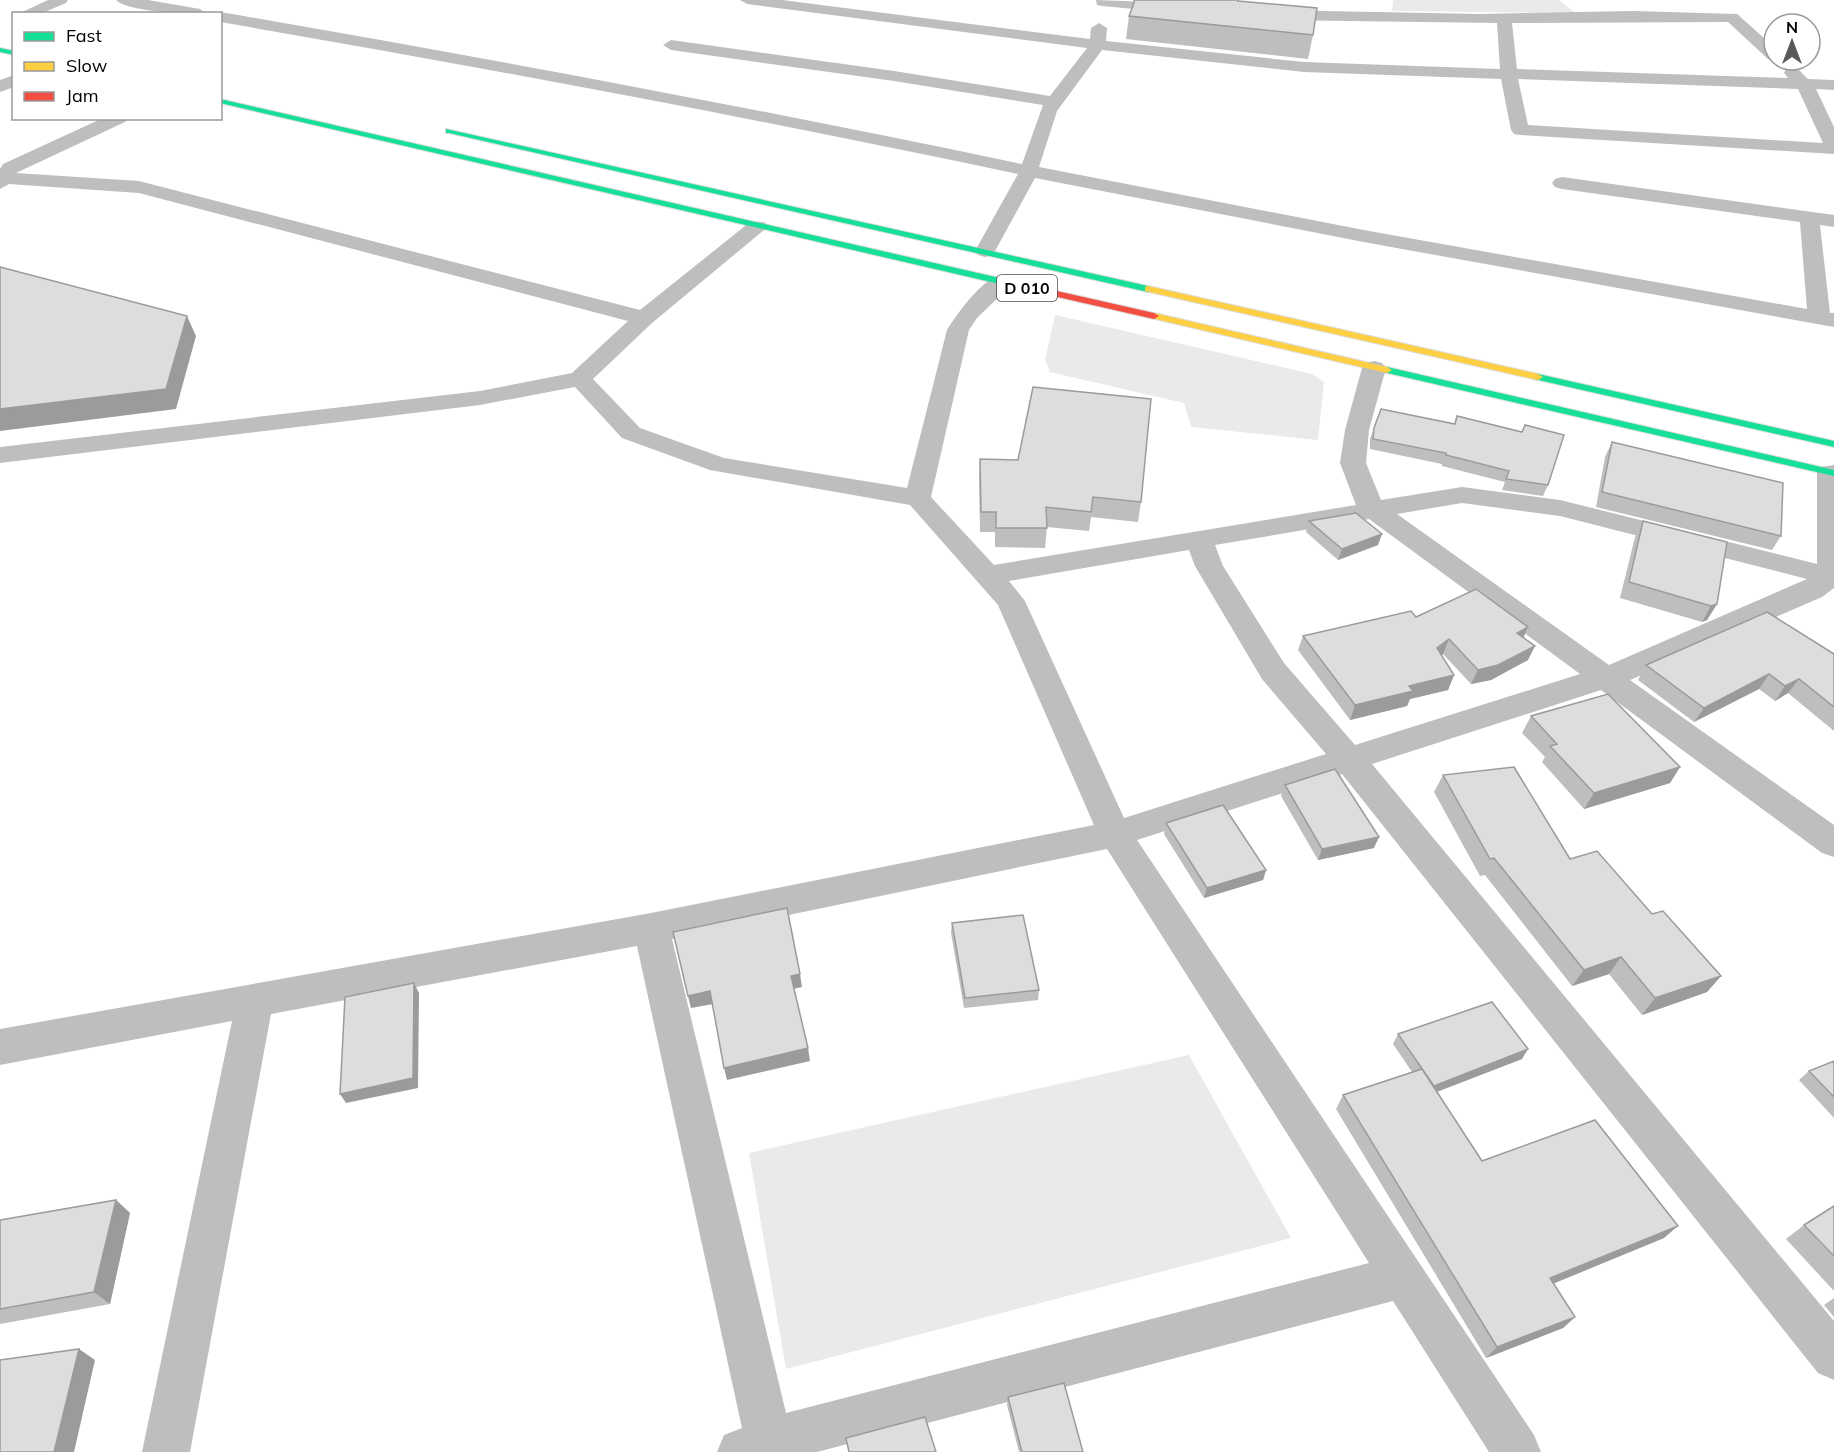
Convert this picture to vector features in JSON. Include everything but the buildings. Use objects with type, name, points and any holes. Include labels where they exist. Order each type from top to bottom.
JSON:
[{"type":"highway","name":"D 010","points":[[222,101],[1374,368],[1833,463]]},
{"type":"highway","name":"D 010","points":[[441,129],[985,251],[1833,463]]},
{"type":"street","points":[[30,12],[61,0]]},
{"type":"street","points":[[123,0],[189,12]]},
{"type":"street","points":[[747,0],[1098,45],[1304,67],[1834,85]]},
{"type":"street","points":[[985,251],[1029,171],[1048,110],[1098,45],[1102,1],[1197,9]]},
{"type":"street","points":[[1256,14],[1504,19],[1633,16],[1732,17],[1762,45]]},
{"type":"street","points":[[222,17],[453,57],[789,120],[1029,171],[1369,237],[1826,319],[1809,217]]},
{"type":"street","points":[[1504,19],[1509,75],[1520,130],[1834,148],[1805,85],[1791,72]]},
{"type":"street","points":[[671,45],[894,76],[1054,102]]},
{"type":"street","points":[[1,180],[10,168],[115,120]]},
{"type":"street","points":[[1,180],[139,187],[644,318]]},
{"type":"street","points":[[1562,183],[1834,221]]},
{"type":"street","points":[[0,455],[480,398],[580,379],[644,318],[757,226]]},
{"type":"street","points":[[918,498],[958,330],[968,315],[1001,282]]},
{"type":"street","points":[[1374,368],[1357,430],[1353,463],[1371,508],[1834,843]]},
{"type":"street","points":[[580,379],[631,433],[718,465],[918,498],[1011,601],[1114,834],[1517,1452]]},
{"type":"street","points":[[1832,576],[1833,463]]},
{"type":"street","points":[[988,575],[1371,508],[1462,495],[1560,508],[1832,576]]},
{"type":"street","points":[[1198,538],[1209,566],[1273,671],[1349,759],[1834,1357]]},
{"type":"street","points":[[0,1047],[651,928],[1114,834],[1604,678],[1812,590],[1832,576]]},
{"type":"street","points":[[1760,612],[1788,630]]},
{"type":"street","points":[[651,928],[760,1448],[1403,1276]]},
{"type":"street","points":[[166,1452],[255,1000]]},
{"type":"shaded area","points":[[1393,0],[1559,0],[1575,13],[1392,11]]},
{"type":"shaded area","points":[[1055,315],[1312,374],[1324,382],[1318,440],[1191,427],[1184,403],[1050,372],[1045,360]]},
{"type":"shaded area","points":[[1189,1055],[1291,1238],[786,1369],[749,1153]]},
{"type":"traffic: fast","points":[[0,50],[12,53]]},
{"type":"traffic: fast","points":[[222,101],[1017,285]]},
{"type":"traffic: fast","points":[[449,131],[1148,289]]},
{"type":"traffic: fast","points":[[1387,370],[1834,473]]},
{"type":"traffic: fast","points":[[1538,377],[1834,444]]},
{"type":"traffic: slow","points":[[1148,289],[1538,377]]},
{"type":"traffic: slow","points":[[1154,316],[1387,370]]},
{"type":"traffic: jam","points":[[1017,285],[1154,316]]}]
